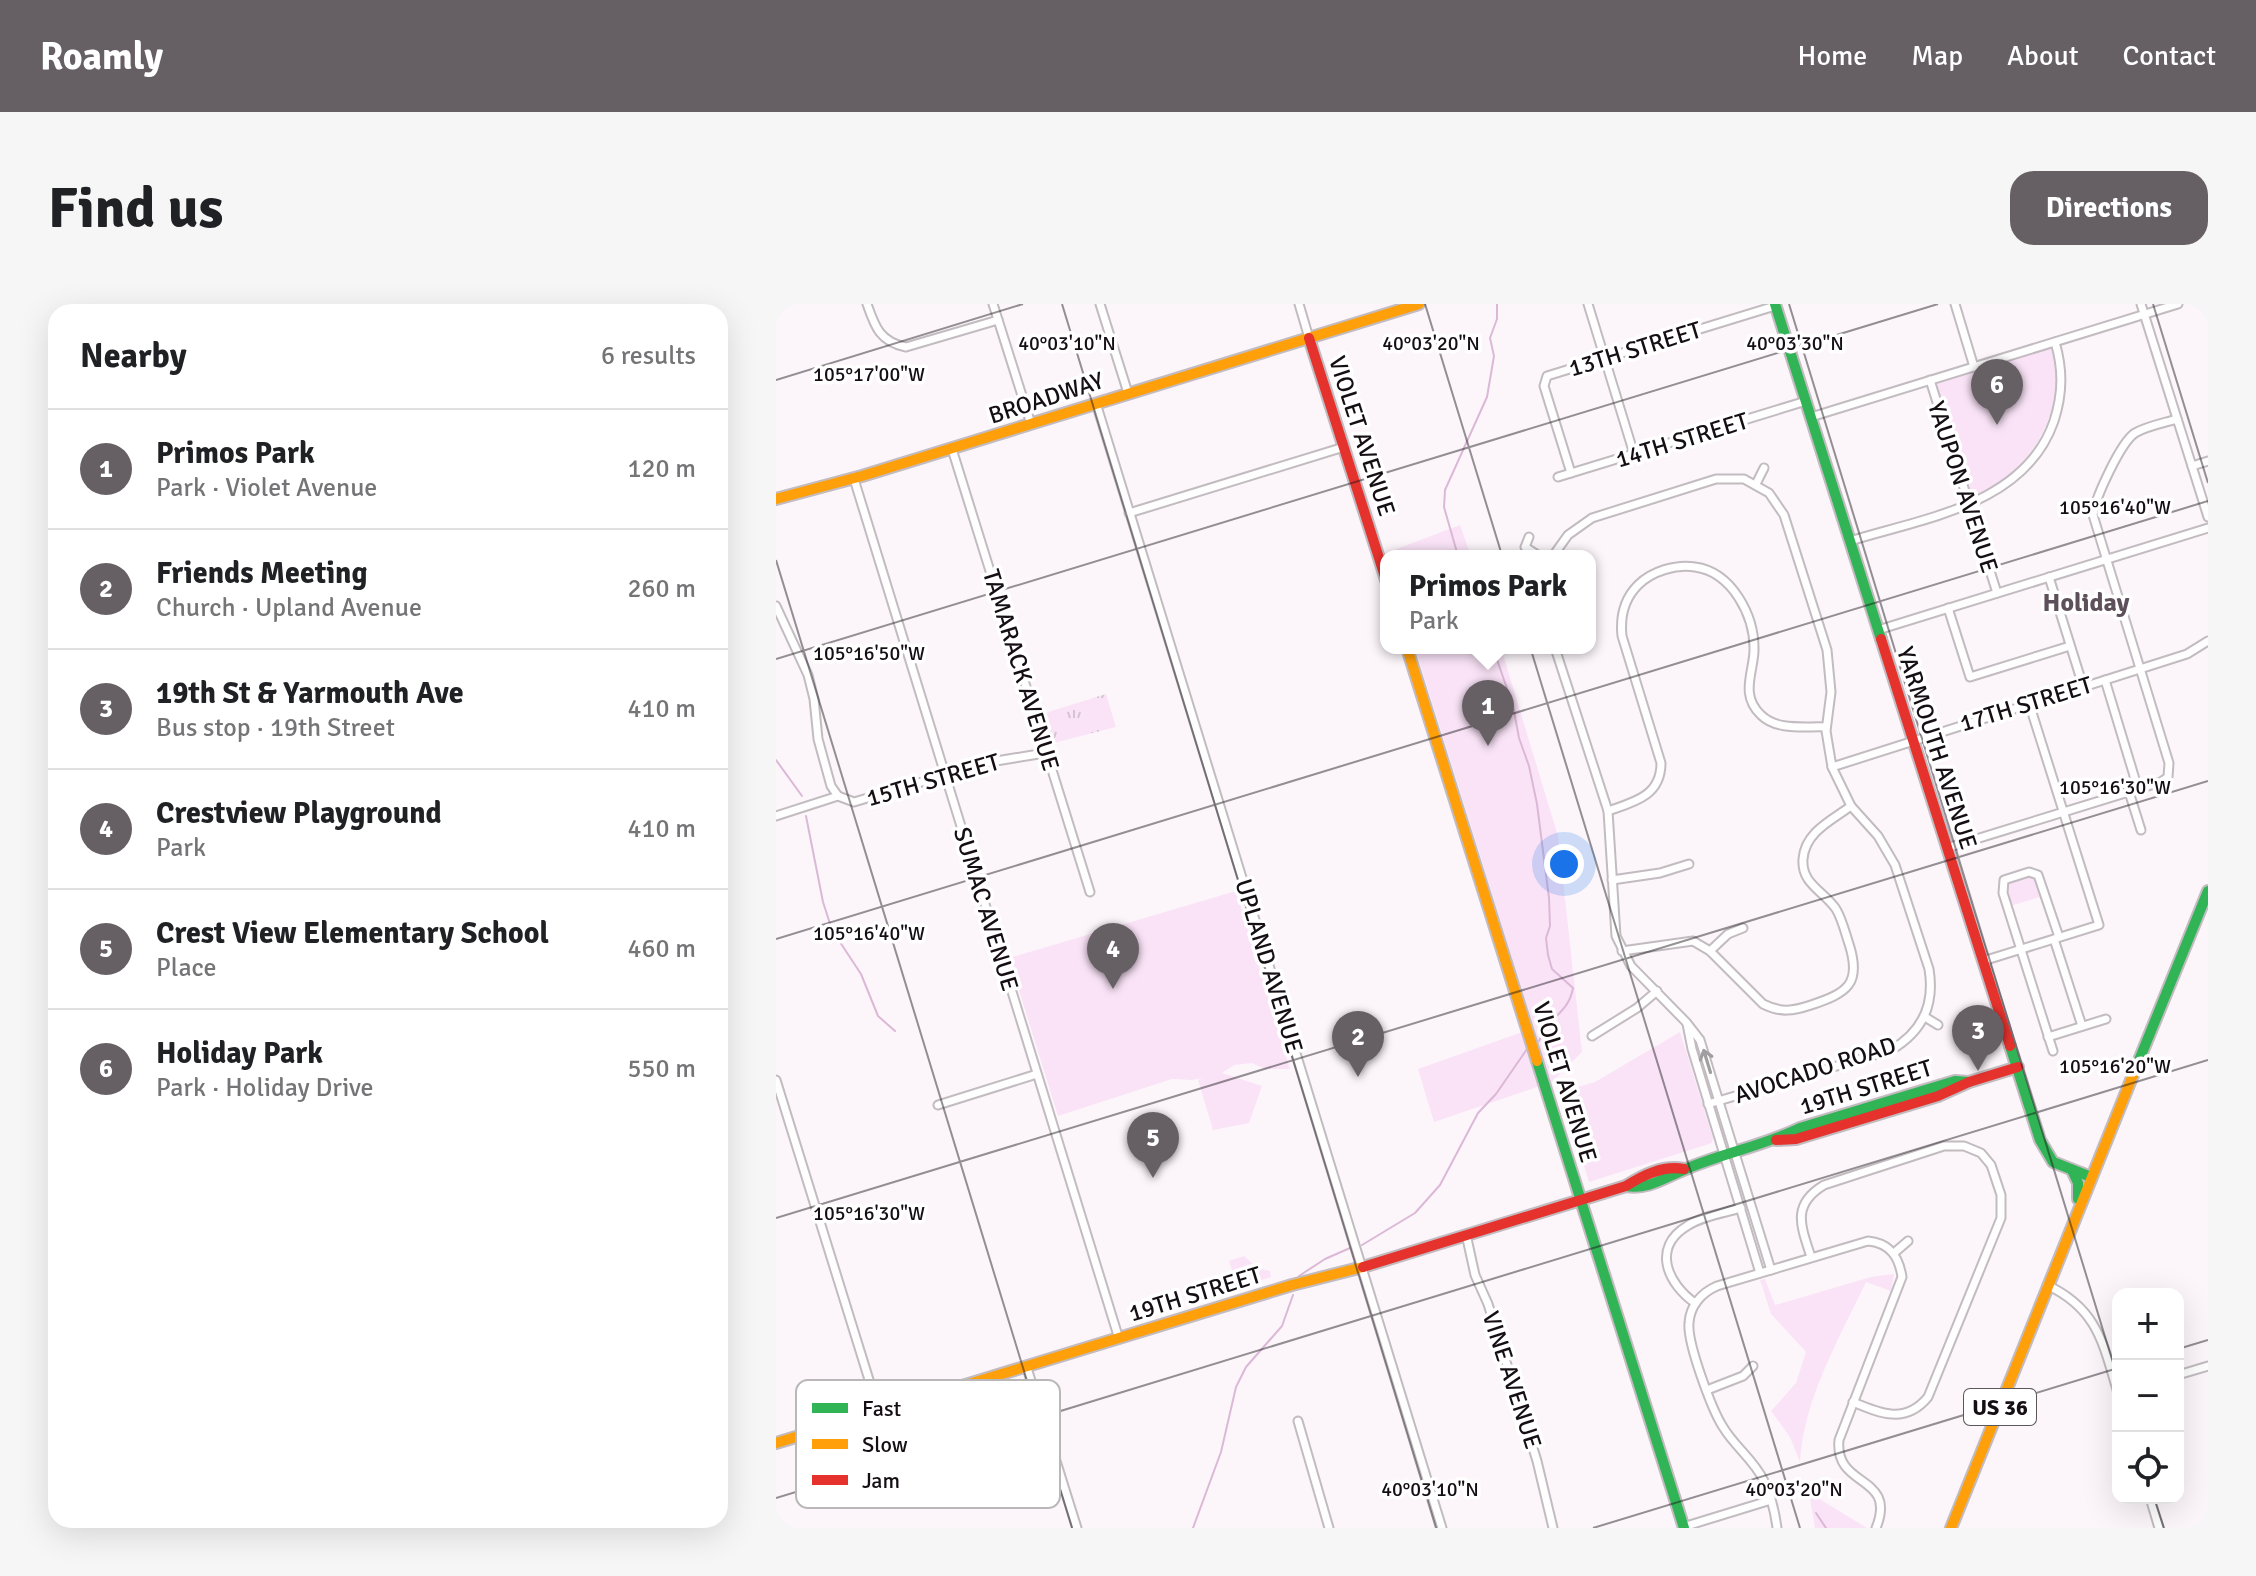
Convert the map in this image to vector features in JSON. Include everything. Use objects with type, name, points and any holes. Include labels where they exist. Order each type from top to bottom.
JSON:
[{"type":"main road","name":"BROADWAY","points":[[776,499],[854,479],[1419,304]]},
{"type":"main road","name":"YARMOUTH AVENUE","points":[[1775,305],[2042,1146],[2053,1162],[2091,1177]]},
{"type":"main road","name":"VIOLET AVENUE","points":[[1309,338],[1380,561]]},
{"type":"main road","name":"VIOLET AVENUE","points":[[1409,654],[1683,1528]]},
{"type":"main road","name":"US 36","points":[[1951,1528],[2208,891]]},
{"type":"main road","name":"19TH STREET","points":[[987,1380],[1304,1281],[1362,1267],[1581,1200],[1626,1186],[1640,1177],[1662,1170],[1684,1169],[1730,1155],[1806,1126],[1955,1081],[1969,1082],[2018,1067]]},
{"type":"main road","points":[[2072,1170],[2079,1186],[2075,1215]]},
{"type":"main road","name":"19TH STREET","points":[[776,1443],[796,1437]]},
{"type":"street","points":[[867,304],[876,329],[883,338],[894,345],[906,347],[998,320]]},
{"type":"street","points":[[993,304],[1031,424]]},
{"type":"street","points":[[1100,304],[1128,393]]},
{"type":"street","name":"VIOLET AVENUE","points":[[1299,304],[1309,338]]},
{"type":"street","points":[[1588,304],[1634,454]]},
{"type":"street","points":[[1955,304],[1974,367]]},
{"type":"street","points":[[2141,304],[2208,517]]},
{"type":"street","points":[[1811,417],[2178,304]]},
{"type":"street","name":"13TH STREET","points":[[1571,473],[1543,381],[1548,375],[1775,305]]},
{"type":"street","points":[[1850,541],[1969,504],[2016,478],[2045,440],[2061,393],[2061,365],[2055,342]]},
{"type":"street","name":"YAUPON AVENUE","points":[[1930,380],[1997,593]]},
{"type":"street","name":"14TH STREET","points":[[1558,477],[1806,401]]},
{"type":"street","name":"UPLAND AVENUE","points":[[1096,403],[1442,1528]]},
{"type":"street","points":[[1947,848],[2164,781],[2168,777],[2169,763],[2105,560],[2093,510],[2123,447],[2137,432],[2177,419]]},
{"type":"street","points":[[1129,513],[1344,447]]},
{"type":"street","name":"TAMARACK AVENUE","points":[[952,449],[1090,892]]},
{"type":"street","points":[[2192,466],[2208,461]]},
{"type":"street","points":[[1756,484],[1764,468]]},
{"type":"street","points":[[1557,550],[1568,535],[1592,518],[1716,479],[1732,478],[1756,484],[1769,493],[1784,515],[1827,650],[1831,692],[1826,727],[1832,767],[1851,806],[1867,818],[1895,865],[1929,969],[1931,999],[1925,1017],[1938,1025]]},
{"type":"street","name":"SUMAC AVENUE","points":[[854,479],[1119,1339]]},
{"type":"street","points":[[1878,630],[2208,528]]},
{"type":"street","points":[[1529,537],[1525,547],[1530,550]]},
{"type":"street","points":[[1608,811],[1648,796],[1659,781],[1661,772],[1621,624],[1628,598],[1654,574],[1691,566],[1703,568],[1724,579],[1739,597],[1753,636],[1753,661],[1748,685],[1753,704],[1761,715],[1782,726],[1826,727]]},
{"type":"street","points":[[2049,577],[2083,686]]},
{"type":"street","points":[[776,606],[808,675],[818,739],[831,786],[838,796]]},
{"type":"street","points":[[1948,608],[1970,677],[2070,646]]},
{"type":"street","name":"17TH STREET","points":[[1832,767],[2193,652],[2208,641]]},
{"type":"street","name":"AVOCADO ROAD","points":[[1557,654],[1608,811],[1615,931],[1631,966],[1700,1040],[1720,1101],[1740,1208],[1760,1273]]},
{"type":"street","points":[[2105,680],[2138,789]]},
{"type":"street","points":[[1983,961],[2099,925],[2029,703]]},
{"type":"street","name":"15TH STREET","points":[[776,816],[838,796],[854,802],[1010,757],[1045,753]]},
{"type":"street","points":[[2129,792],[2141,830]]},
{"type":"street","points":[[1622,951],[1684,940],[1701,944],[1763,1004],[1774,1010],[1795,1010],[1838,996],[1852,979],[1854,961],[1841,920],[1829,901],[1810,884],[1805,875],[1803,855],[1814,832],[1851,806]]},
{"type":"street","points":[[1612,880],[1660,873],[1689,864]]},
{"type":"street","points":[[2053,1051],[2002,888],[2004,880],[2012,876],[2029,872],[2038,875],[2082,1026]]},
{"type":"street","points":[[1710,951],[1728,934],[1743,928]]},
{"type":"street","points":[[1592,1036],[1637,1008],[1657,991]]},
{"type":"street","name":"AVOCADO ROAD","points":[[1708,1104],[1891,1050],[1915,1033],[1925,1017]]},
{"type":"street","points":[[2048,1037],[2106,1019]]},
{"type":"street","name":"AVOCADO ROAD","points":[[1686,1022],[1708,1104],[1751,1205],[1771,1270]]},
{"type":"street","points":[[938,1105],[1037,1074]]},
{"type":"street","points":[[776,1080],[869,1380]]},
{"type":"street","points":[[1811,1257],[1801,1221],[1802,1199],[1829,1183],[1944,1146],[1958,1145],[1977,1146],[1995,1172],[2003,1203],[2001,1218],[1928,1397],[1912,1415],[1886,1415],[1853,1402]]},
{"type":"street","points":[[1695,1303],[1673,1284],[1667,1263],[1667,1243],[1688,1225],[1751,1205]]},
{"type":"street","name":"VINE AVENUE","points":[[1466,1234],[1475,1275],[1488,1304],[1537,1461],[1553,1528]]},
{"type":"street","points":[[1777,1528],[1771,1500],[1756,1467],[1724,1428],[1707,1390],[1689,1332],[1695,1303],[1708,1290],[1868,1241],[1881,1244],[1894,1253],[1901,1269],[1901,1282],[1839,1440],[1840,1460],[1846,1470],[1881,1495],[1876,1528]]},
{"type":"street","points":[[1894,1253],[1908,1241]]},
{"type":"street","points":[[2047,1285],[2075,1301],[2092,1320],[2112,1374]]},
{"type":"street","points":[[1707,1390],[1743,1376],[1753,1366]]},
{"type":"street","points":[[2184,1373],[2208,1366]]},
{"type":"street","points":[[1027,1368],[1031,1380]]},
{"type":"street","points":[[1298,1421],[1329,1528]]},
{"type":"street","points":[[1060,1474],[1077,1528]]},
{"type":"street","points":[[1683,1528],[1771,1500]]},
{"type":"street","points":[[2152,1504],[2159,1528]]},
{"type":"green space","points":[[2052,347],[2056,369],[2055,391],[2051,413],[2042,433],[2031,452],[1999,483],[1980,494],[1970,489],[1937,389],[1939,382]]},
{"type":"green space","points":[[1460,525],[1469,550],[1394,550]]},
{"type":"green space","points":[[1417,654],[1503,654],[1558,836],[1582,1052],[1552,1082],[1434,1122],[1418,1069],[1534,1028]]},
{"type":"green space","points":[[1106,694],[1116,727],[1054,743],[1045,713]]},
{"type":"green space","points":[[2029,875],[2037,879],[2043,896],[2010,906],[2005,889],[2007,882]]},
{"type":"green space","points":[[1236,891],[1290,1069],[1265,1069],[1252,1063],[1234,1065],[1222,1073],[1262,1086],[1249,1123],[1213,1130],[1198,1080],[1203,1078],[1172,1079],[1058,1116],[1009,958]]},
{"type":"green space","points":[[1680,1032],[1712,1143],[1589,1182],[1561,1092],[1595,1082]]},
{"type":"green space","points":[[1244,1256],[1257,1268],[1270,1271],[1271,1277],[1238,1288],[1229,1261]]},
{"type":"green space","points":[[1894,1274],[1891,1291],[1866,1282],[1816,1392],[1808,1415],[1800,1462],[1790,1437],[1771,1411],[1796,1383],[1806,1352],[1771,1314],[1760,1280],[1765,1279],[1775,1305],[1871,1277]]},
{"type":"green space","points":[[1807,1481],[1821,1500],[1867,1528],[1815,1528]]},
{"type":"waterway","points":[[1456,550],[1444,507],[1445,490],[1487,397],[1494,356],[1490,338],[1497,319],[1497,304]]},
{"type":"waterway","points":[[1495,654],[1513,706],[1537,804],[1549,898],[1548,955],[1552,969],[1573,988],[1567,1004],[1547,1026],[1539,1041]]},
{"type":"waterway","points":[[776,760],[802,796]]},
{"type":"waterway","points":[[806,816],[823,902],[832,930],[861,974],[878,1016],[895,1031]]},
{"type":"waterway","points":[[1362,1245],[1415,1213],[1440,1185],[1478,1113],[1496,1094],[1527,1049]]},
{"type":"waterway","points":[[1299,1276],[1350,1248]]},
{"type":"waterway","points":[[1193,1528],[1221,1452],[1236,1387],[1246,1367],[1282,1326],[1293,1295]]},
{"type":"waterway","points":[[1816,1513],[1826,1528]]},
{"type":"traffic: fast","points":[[1775,304],[1881,639]]},
{"type":"traffic: fast","points":[[2133,1075],[2208,891]]},
{"type":"traffic: fast","points":[[2010,1046],[2040,1140],[2053,1162],[2091,1177]]},
{"type":"traffic: fast","points":[[1537,1061],[1684,1528]]},
{"type":"traffic: fast","points":[[1626,1186],[1650,1184],[1800,1128],[1955,1081],[1969,1082]]},
{"type":"traffic: fast","points":[[2072,1170],[2078,1183],[2078,1199]]},
{"type":"traffic: slow","points":[[776,499],[862,476],[1419,304]]},
{"type":"traffic: slow","points":[[1409,654],[1537,1061]]},
{"type":"traffic: slow","points":[[1951,1528],[2133,1075]]},
{"type":"traffic: slow","points":[[982,1380],[1292,1285],[1363,1267]]},
{"type":"traffic: slow","points":[[776,1443],[796,1437]]},
{"type":"traffic: jam","points":[[1309,338],[1380,561]]},
{"type":"traffic: jam","points":[[1881,639],[2010,1046]]},
{"type":"traffic: jam","points":[[1776,1140],[1796,1139],[1938,1096],[1969,1082],[2018,1067]]},
{"type":"traffic: jam","points":[[1363,1267],[1626,1186],[1654,1172],[1668,1168],[1684,1169]]},
{"type":"place","name":"Holiday Park","points":[[1997,425]]},
{"type":"place","name":"Primos Park","points":[[1488,746]]},
{"type":"place","name":"Crestview Playground","points":[[1113,989]]},
{"type":"place","name":"19th St & Yarmouth Ave","points":[[1978,1071]]},
{"type":"place","name":"Friends Meeting","points":[[1358,1077]]},
{"type":"place","name":"Crest View Elementary School","points":[[1153,1178]]},
{"type":"district","name":"Holiday","points":[[2086,602]]}]
